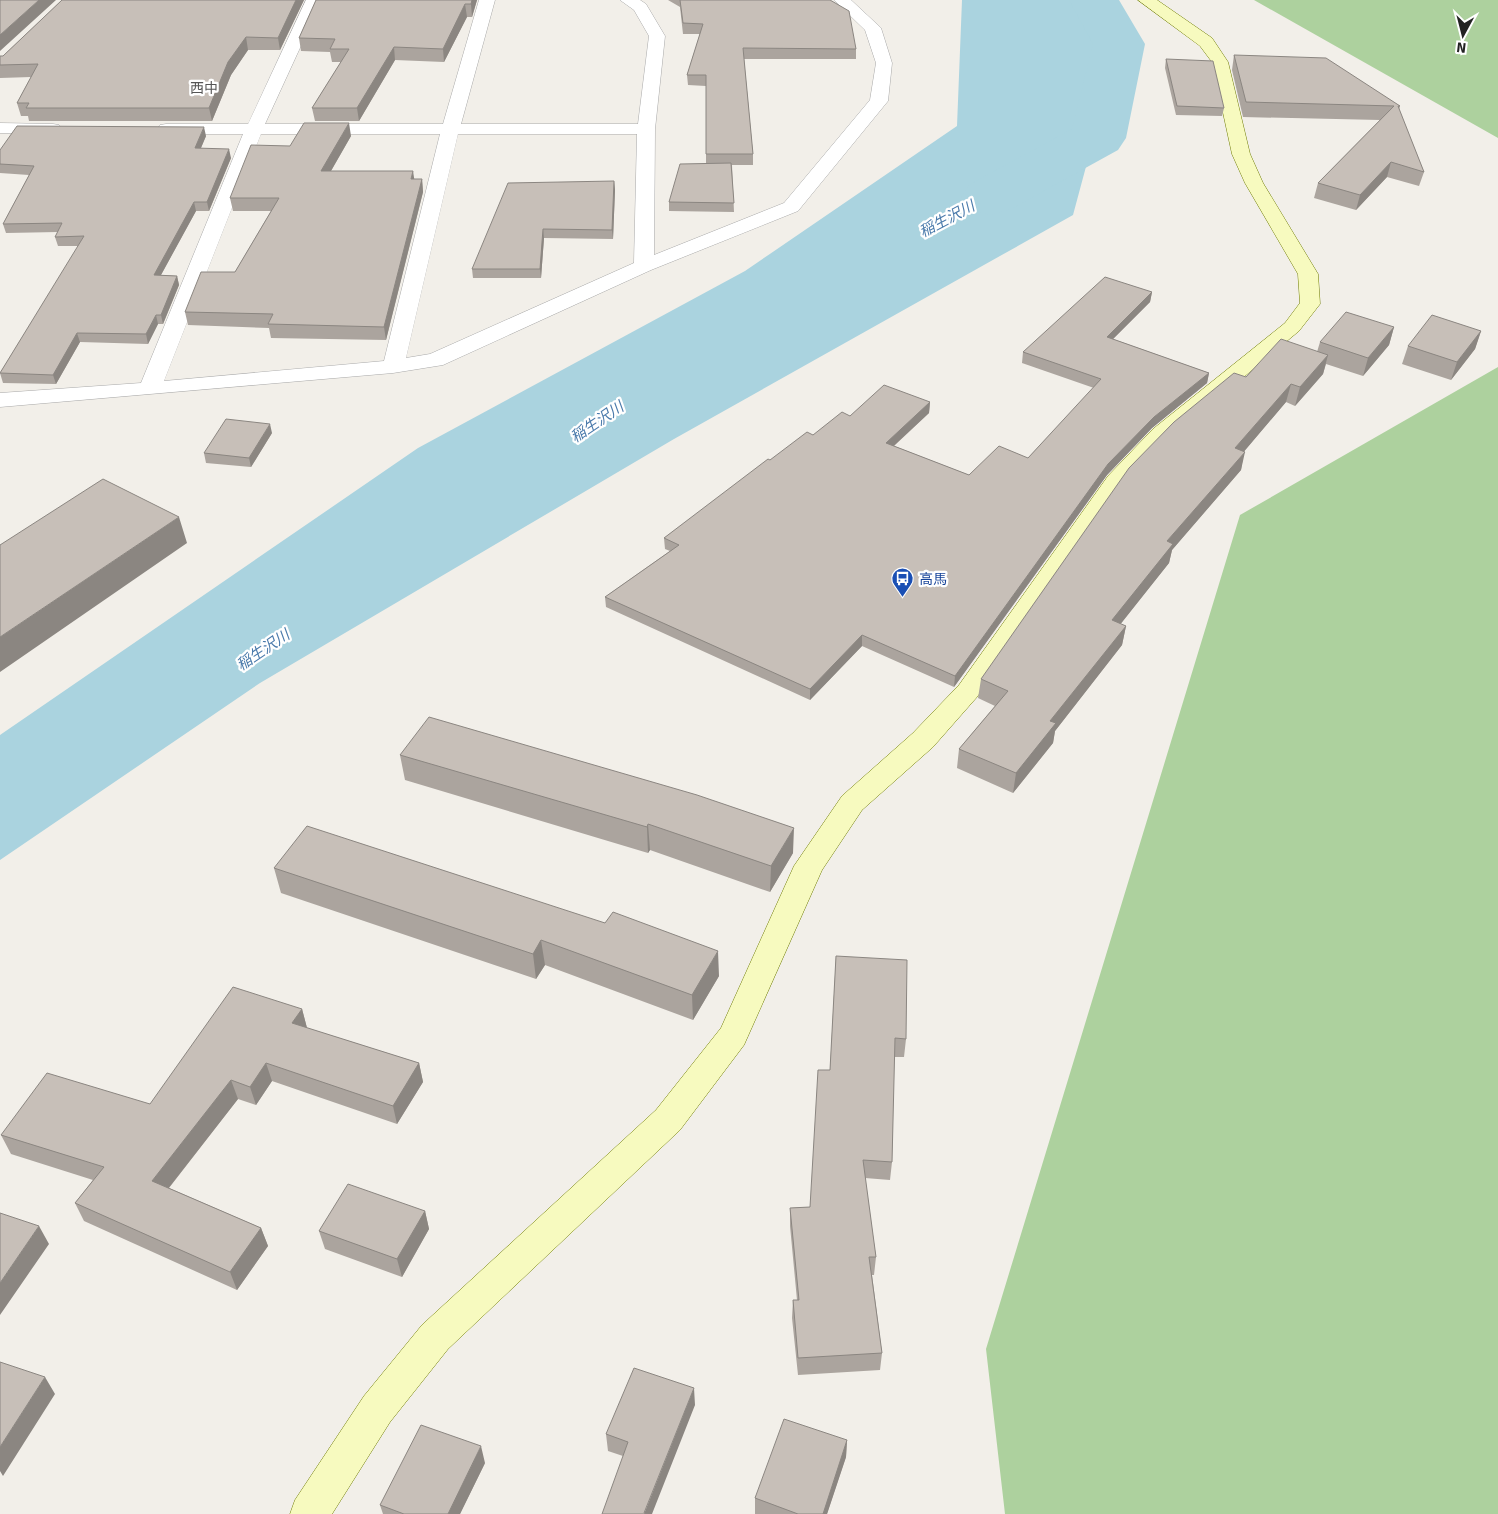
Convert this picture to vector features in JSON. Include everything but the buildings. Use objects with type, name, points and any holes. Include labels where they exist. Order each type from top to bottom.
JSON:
[{"type":"street","points":[[150,389],[254,129],[314,0]]},
{"type":"street","points":[[393,367],[450,129],[486,0]]},
{"type":"street","points":[[0,400],[150,389],[393,367],[435,360],[644,266],[791,207],[879,101],[884,63],[873,28],[842,0]]},
{"type":"street","points":[[309,1514],[377,1409],[435,1337],[668,1120],[733,1036],[809,866],[852,803],[923,740],[968,691],[1116,481],[1161,434],[1292,327],[1310,304],[1308,274],[1258,190],[1241,154],[1220,62],[1206,42],[1146,0]]},
{"type":"street","points":[[640,3],[657,36],[646,129],[644,266]]},
{"type":"street","points":[[0,128],[68,129]]},
{"type":"street","points":[[146,129],[646,129]]},
{"type":"green space","points":[[1254,0],[1498,0],[1498,138]]},
{"type":"green space","points":[[1498,367],[1498,1514],[1005,1514],[986,1349],[1240,515]]},
{"type":"water","points":[[962,0],[1088,0],[1119,44],[1073,215],[674,439],[260,683],[0,860],[0,735],[418,448],[745,271],[957,126]]},
{"type":"waterway","name":"稲生沢川","points":[[990,197],[1098,138],[1119,44],[1094,0]]},
{"type":"place","name":"高馬","points":[[903,598]]},
{"type":"district","name":"西中","points":[[204,88]]}]
